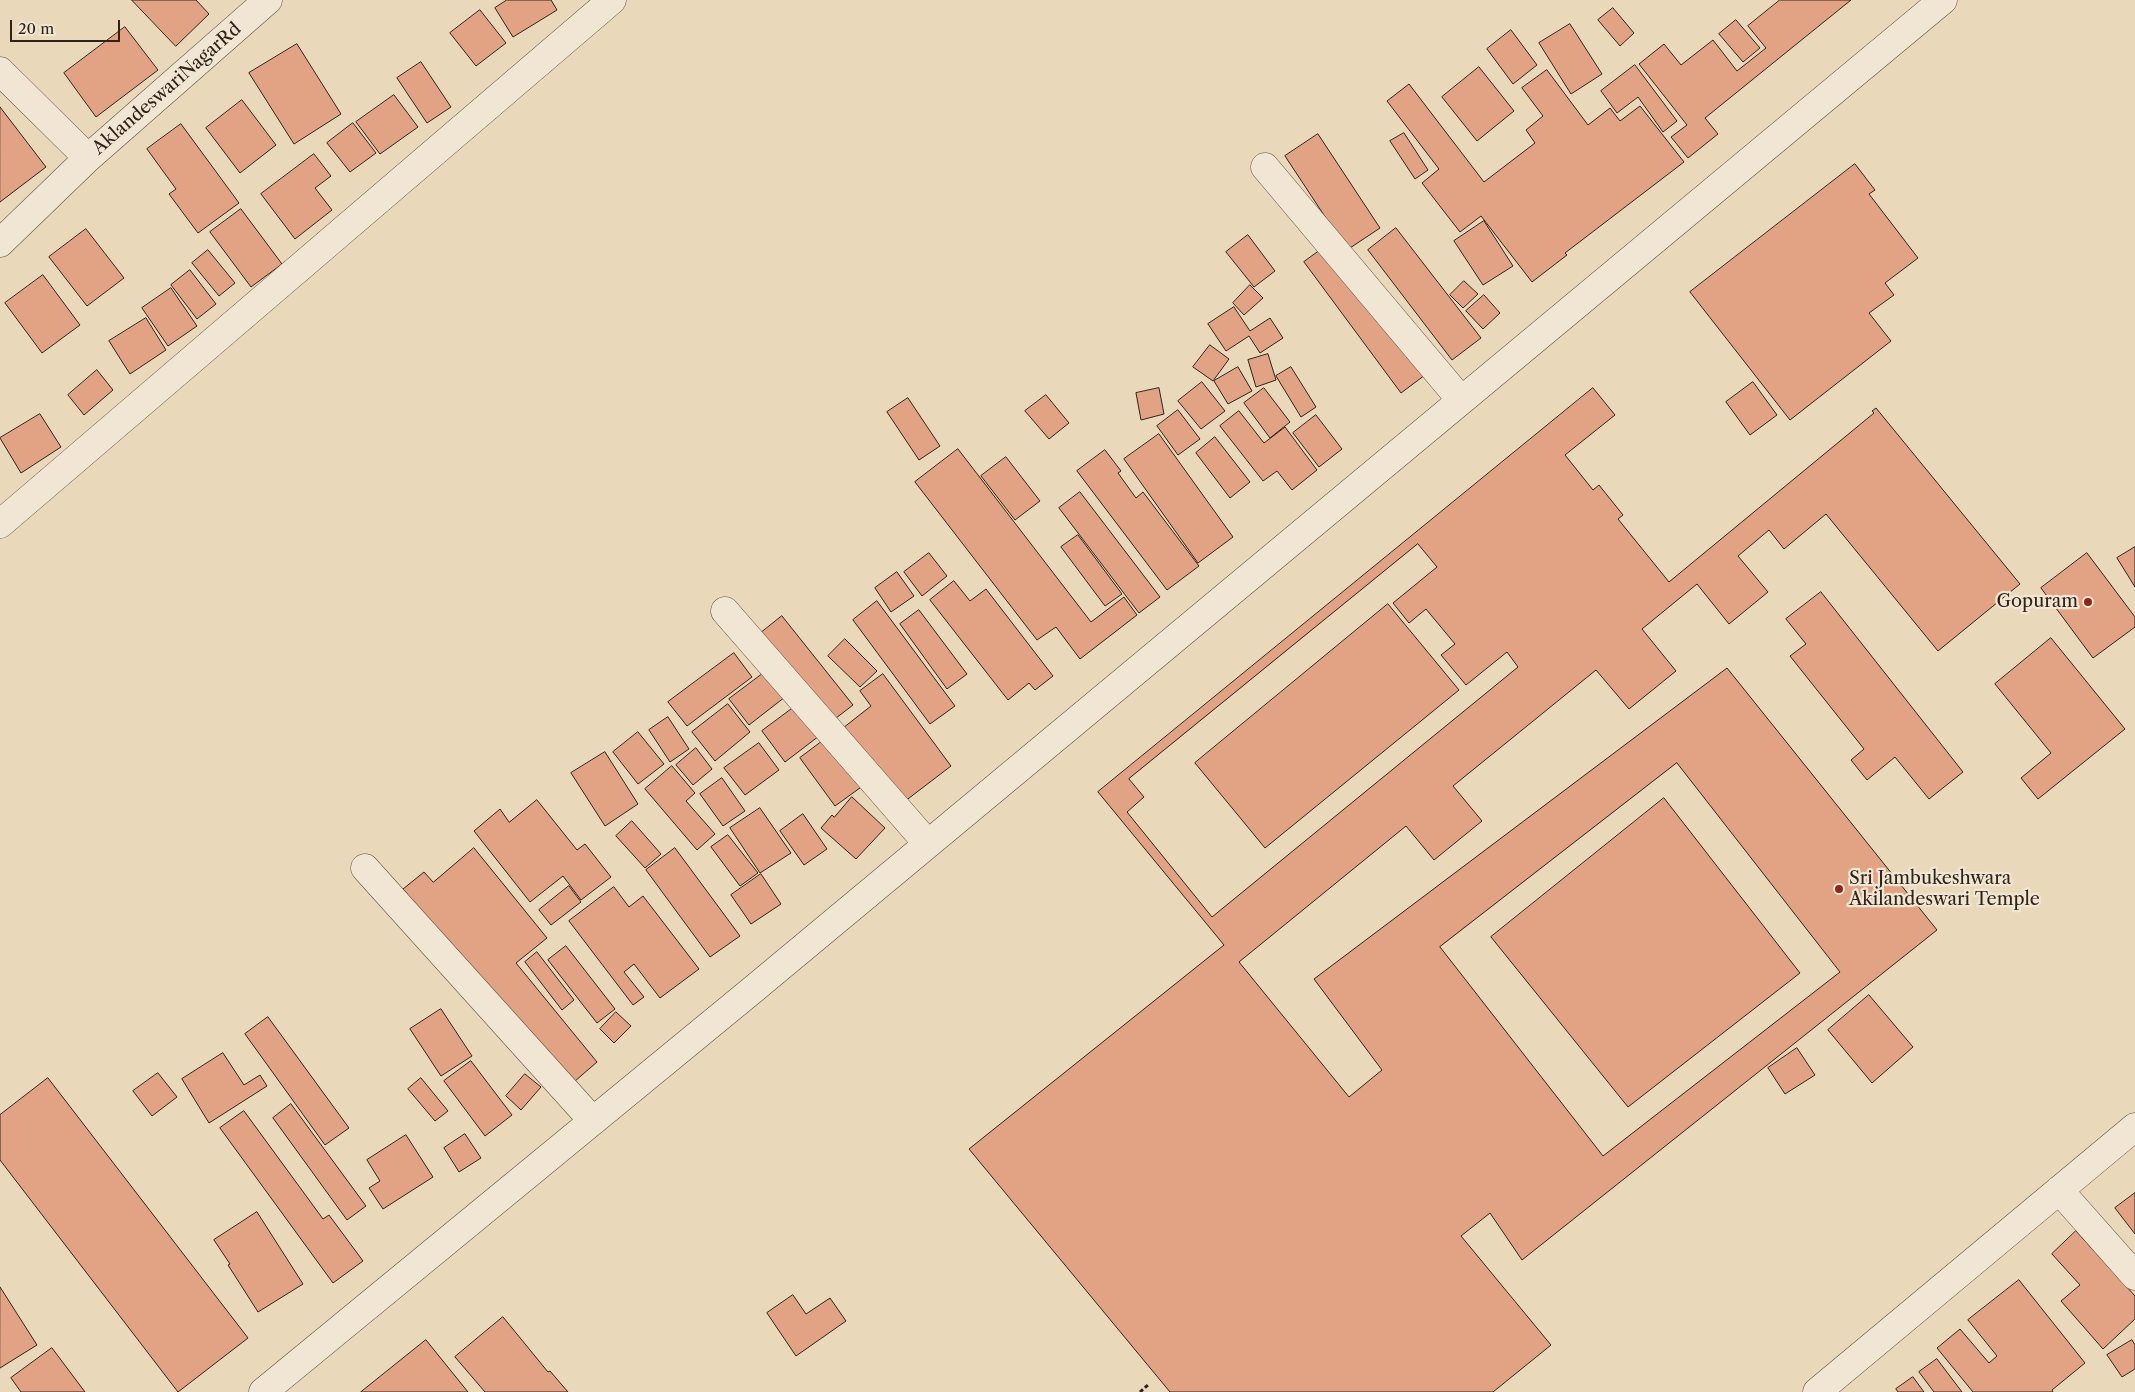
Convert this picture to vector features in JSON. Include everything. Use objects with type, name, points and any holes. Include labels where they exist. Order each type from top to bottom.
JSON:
[{"type":"street","name":"AklandeswariNagarRd","points":[[0,243],[88,158],[268,0]]},
{"type":"street","points":[[0,524],[612,0]]},
{"type":"street","points":[[263,1392],[928,844],[1942,0]]},
{"type":"street","name":"AklandeswariNagarRd","points":[[0,71],[88,158]]},
{"type":"street","points":[[1265,167],[1461,400]]},
{"type":"street","points":[[725,611],[928,844]]},
{"type":"street","points":[[365,868],[593,1121]]},
{"type":"street","points":[[1817,1392],[2135,1127]]},
{"type":"street","points":[[2059,1190],[2135,1276]]},
{"type":"path","points":[[1140,1392],[1149,1384]]},
{"type":"building","points":[[132,0],[196,0],[209,14],[176,46]]},
{"type":"building","points":[[507,0],[551,0],[557,10],[513,37],[495,8]]},
{"type":"building","points":[[1780,0],[1851,0],[1705,118],[1718,134],[1688,158],[1671,137],[1687,125],[1639,64],[1664,44],[1681,65],[1713,40],[1737,71],[1766,48],[1748,26]]},
{"type":"building","points":[[1613,8],[1634,33],[1620,46],[1598,20]]},
{"type":"building","points":[[480,10],[506,43],[476,66],[450,33]]},
{"type":"building","points":[[1736,20],[1760,48],[1743,62],[1719,34]]},
{"type":"building","points":[[1570,24],[1602,74],[1571,94],[1539,43]]},
{"type":"building","points":[[125,27],[158,70],[96,117],[64,73]]},
{"type":"building","points":[[1511,30],[1537,65],[1513,84],[1487,49]]},
{"type":"building","points":[[297,44],[341,114],[294,144],[249,73]]},
{"type":"building","points":[[421,62],[451,107],[427,123],[397,78]]},
{"type":"building","points":[[1635,65],[1677,121],[1663,132],[1638,97],[1617,113],[1601,91]]},
{"type":"building","points":[[1479,67],[1514,111],[1477,141],[1442,97]]},
{"type":"building","points":[[1547,70],[1588,125],[1610,108],[1620,121],[1640,106],[1684,162],[1565,253],[1567,255],[1532,282],[1481,216],[1460,232],[1422,183],[1439,169],[1387,101],[1409,84],[1484,182],[1535,143],[1526,130],[1543,116],[1522,88]]},
{"type":"building","points":[[394,95],[418,127],[380,154],[356,122]]},
{"type":"building","points":[[242,100],[276,145],[240,173],[206,128]]},
{"type":"building","points":[[0,107],[46,167],[0,202]]},
{"type":"building","points":[[353,123],[376,153],[350,172],[327,143]]},
{"type":"building","points":[[181,124],[239,203],[198,233],[169,194],[176,189],[147,149]]},
{"type":"building","points":[[1404,133],[1428,170],[1415,179],[1390,141]]},
{"type":"building","points":[[1318,134],[1380,228],[1347,250],[1285,156]]},
{"type":"building","points":[[314,154],[331,176],[315,188],[332,210],[295,239],[261,194]]},
{"type":"building","points":[[1855,164],[1875,190],[1869,194],[1918,258],[1885,283],[1894,295],[1869,313],[1891,341],[1790,420],[1690,292]]},
{"type":"building","points":[[241,209],[282,264],[251,287],[210,232]]},
{"type":"building","points":[[1484,221],[1513,266],[1483,285],[1454,241]]},
{"type":"building","points":[[1396,228],[1481,338],[1452,360],[1368,250]]},
{"type":"building","points":[[86,229],[124,278],[87,306],[49,257]]},
{"type":"building","points":[[1248,235],[1275,271],[1254,287],[1226,252]]},
{"type":"building","points":[[1326,246],[1425,375],[1401,393],[1304,262]]},
{"type":"building","points":[[208,250],[235,283],[219,296],[192,263]]},
{"type":"building","points":[[190,270],[216,304],[197,319],[171,285]]},
{"type":"building","points":[[43,275],[80,325],[42,353],[5,303]]},
{"type":"building","points":[[1464,281],[1478,294],[1463,308],[1450,295]]},
{"type":"building","points":[[1250,285],[1263,298],[1244,315],[1233,303]]},
{"type":"building","points":[[171,288],[197,326],[168,346],[142,308]]},
{"type":"building","points":[[1484,295],[1500,313],[1483,329],[1466,311]]},
{"type":"building","points":[[1234,307],[1250,331],[1270,318],[1283,338],[1260,353],[1249,336],[1226,351],[1208,324]]},
{"type":"building","points":[[146,318],[166,350],[130,374],[109,341]]},
{"type":"building","points":[[1210,345],[1229,359],[1213,381],[1193,367]]},
{"type":"building","points":[[1268,354],[1276,380],[1256,387],[1248,360]]},
{"type":"building","points":[[1238,367],[1252,391],[1228,404],[1214,381]]},
{"type":"building","points":[[1291,367],[1316,407],[1301,417],[1276,376]]},
{"type":"building","points":[[97,370],[113,390],[84,415],[68,395]]},
{"type":"building","points":[[1202,382],[1225,411],[1201,429],[1178,401]]},
{"type":"building","points":[[1753,382],[1777,415],[1750,435],[1726,402]]},
{"type":"building","points":[[1159,388],[1164,414],[1141,420],[1136,393]]},
{"type":"building","points":[[1264,388],[1290,422],[1270,438],[1244,403]]},
{"type":"building","name":"Sri Jambukeshwara Akilandeswari Temple","points":[[1593,388],[1615,415],[1565,455],[1593,490],[1599,485],[1623,515],[1618,519],[1669,582],[1874,413],[1872,411],[1876,408],[2020,584],[1938,651],[1826,514],[1784,549],[1769,530],[1738,556],[1768,592],[1729,624],[1697,584],[1642,629],[1676,671],[1629,709],[1596,670],[1453,786],[1482,821],[1434,860],[1406,826],[1239,962],[1349,1097],[1382,1070],[1314,979],[1727,668],[1937,930],[1522,1260],[1490,1213],[1461,1236],[1551,1345],[1493,1392],[1170,1392],[969,1149],[1224,945],[1098,792]],"holes":[[[1418,544],[1437,567],[1393,603],[1409,623],[1426,609],[1455,644],[1441,655],[1466,685],[1507,652],[1518,667],[1212,917],[1127,812],[1144,797],[1129,779]],[[1677,763],[1840,972],[1603,1156],[1440,947]]]},
{"type":"building","points":[[1046,395],[1069,423],[1049,439],[1025,411]]},
{"type":"building","points":[[908,398],[940,446],[919,460],[887,412]]},
{"type":"building","points":[[1178,410],[1200,439],[1178,455],[1157,426]]},
{"type":"building","points":[[1239,411],[1264,443],[1285,427],[1317,470],[1292,490],[1277,471],[1263,481],[1220,426]]},
{"type":"building","points":[[40,414],[61,447],[21,473],[0,438]]},
{"type":"building","points":[[1316,415],[1342,449],[1319,467],[1293,433]]},
{"type":"building","points":[[1159,434],[1233,537],[1198,563],[1124,459]]},
{"type":"building","points":[[1215,437],[1250,482],[1230,498],[1196,453]]},
{"type":"building","points":[[958,449],[1091,622],[1124,597],[1137,615],[1080,659],[1056,627],[1037,640],[915,482]]},
{"type":"building","points":[[1105,450],[1121,471],[1118,473],[1136,498],[1143,492],[1199,566],[1167,590],[1077,471]]},
{"type":"building","points":[[1006,457],[1040,501],[1015,520],[981,476]]},
{"type":"building","points":[[1080,492],[1160,597],[1139,613],[1059,508]]},
{"type":"building","points":[[1078,535],[1122,594],[1105,606],[1061,547]]},
{"type":"building","points":[[2135,547],[2135,587],[2117,558]]},
{"type":"building","points":[[929,553],[947,576],[922,596],[904,572]]},
{"type":"building","name":"Gopuram","points":[[2087,553],[2135,617],[2135,627],[2093,658],[2041,588]]},
{"type":"building","points":[[897,572],[914,596],[891,612],[875,588]]},
{"type":"building","points":[[954,581],[970,601],[986,589],[1053,676],[1035,690],[1029,683],[1008,700],[930,600]]},
{"type":"building","points":[[1821,592],[1963,772],[1929,799],[1895,757],[1867,780],[1851,760],[1864,749],[1790,656],[1806,644],[1786,619]]},
{"type":"building","points":[[877,601],[955,706],[930,724],[853,620]]},
{"type":"building","points":[[1388,604],[1459,690],[1265,848],[1195,763]]},
{"type":"building","points":[[919,610],[967,674],[947,689],[900,624]]},
{"type":"building","points":[[782,616],[853,705],[827,725],[757,636]]},
{"type":"building","points":[[2051,638],[2125,729],[2038,799],[2021,778],[2051,753],[1995,684]]},
{"type":"building","points":[[845,639],[877,671],[860,687],[828,656]]},
{"type":"building","points":[[734,653],[752,677],[687,726],[668,702]]},
{"type":"building","points":[[765,672],[785,697],[749,725],[729,699]]},
{"type":"building","points":[[883,674],[951,766],[900,805],[843,728],[871,706],[860,691]]},
{"type":"building","points":[[728,704],[750,732],[715,761],[692,732]]},
{"type":"building","points":[[797,705],[819,736],[785,762],[762,731]]},
{"type":"building","points":[[668,717],[689,749],[670,762],[649,730]]},
{"type":"building","points":[[638,732],[664,764],[638,784],[613,752]]},
{"type":"building","points":[[828,737],[864,785],[835,806],[800,758]]},
{"type":"building","points":[[759,743],[779,770],[745,795],[724,768]]},
{"type":"building","points":[[696,748],[712,769],[693,785],[676,765]]},
{"type":"building","points":[[605,752],[638,804],[605,826],[571,773]]},
{"type":"building","points":[[672,766],[695,793],[686,801],[715,834],[697,850],[645,789]]},
{"type":"building","points":[[722,778],[745,811],[723,826],[700,794]]},
{"type":"building","points":[[852,797],[885,828],[856,859],[821,828]]},
{"type":"building","points":[[1664,798],[1800,973],[1628,1107],[1491,937]]},
{"type":"building","points":[[537,800],[577,850],[585,844],[611,877],[581,900],[563,876],[530,902],[474,831],[500,809],[509,822]]},
{"type":"building","points":[[760,808],[791,853],[760,873],[730,828]]},
{"type":"building","points":[[803,814],[827,849],[804,865],[780,831]]},
{"type":"building","points":[[632,821],[661,854],[645,868],[616,836]]},
{"type":"building","points":[[728,835],[758,873],[740,886],[711,847]]},
{"type":"building","points":[[474,848],[547,938],[516,963],[597,1062],[567,1088],[403,889],[424,872],[433,882]]},
{"type":"building","points":[[675,848],[740,936],[710,957],[646,870]]},
{"type":"building","points":[[761,874],[781,904],[751,924],[731,895]]},
{"type":"building","points":[[569,886],[581,902],[551,925],[539,910]]},
{"type":"building","points":[[614,887],[629,907],[643,896],[699,969],[660,998],[634,964],[624,972],[644,997],[633,1005],[569,921]]},
{"type":"building","points":[[566,946],[615,1009],[597,1023],[548,960]]},
{"type":"building","points":[[537,952],[574,1000],[562,1010],[525,962]]},
{"type":"building","points":[[1869,995],[1913,1047],[1872,1083],[1828,1030]]},
{"type":"building","points":[[441,1009],[472,1056],[441,1076],[410,1029]]},
{"type":"building","points":[[616,1012],[631,1026],[614,1043],[600,1029]]},
{"type":"building","points":[[268,1017],[349,1128],[325,1145],[245,1034]]},
{"type":"building","points":[[1797,1048],[1815,1075],[1785,1094],[1768,1068]]},
{"type":"building","points":[[223,1053],[244,1085],[260,1075],[267,1086],[209,1123],[182,1079]]},
{"type":"building","points":[[471,1061],[512,1115],[485,1136],[444,1081]]},
{"type":"building","points":[[158,1073],[177,1097],[152,1116],[133,1091]]},
{"type":"building","points":[[525,1074],[541,1087],[521,1110],[506,1096]]},
{"type":"building","points":[[48,1078],[248,1338],[178,1392],[0,1160],[0,1115]]},
{"type":"building","points":[[421,1078],[448,1111],[435,1121],[408,1089]]},
{"type":"building","points":[[291,1104],[366,1206],[347,1220],[273,1118]]},
{"type":"building","points":[[244,1111],[323,1219],[329,1215],[363,1261],[333,1283],[220,1128]]},
{"type":"building","points":[[465,1134],[481,1158],[459,1172],[444,1148]]},
{"type":"building","points":[[406,1135],[433,1177],[383,1209],[369,1188],[380,1181],[367,1160]]},
{"type":"building","points":[[2135,1193],[2135,1234],[2115,1208]]},
{"type":"building","points":[[257,1212],[303,1284],[258,1312],[214,1240]]},
{"type":"building","points":[[2076,1231],[2135,1296],[2135,1319],[2103,1349],[2061,1301],[2080,1285],[2052,1254]]},
{"type":"building","points":[[2019,1280],[2085,1363],[2052,1390],[2053,1392],[1973,1392],[1937,1348],[1960,1329],[1989,1363],[1997,1356],[1968,1320]]},
{"type":"building","points":[[0,1287],[37,1345],[0,1368]]},
{"type":"building","points":[[793,1295],[806,1314],[830,1298],[846,1321],[796,1356],[767,1313]]},
{"type":"building","points":[[503,1317],[548,1372],[550,1371],[568,1392],[485,1392],[455,1357]]},
{"type":"building","points":[[426,1340],[468,1392],[361,1392]]},
{"type":"building","points":[[2132,1340],[2135,1345],[2135,1369],[2122,1377],[2107,1355]]},
{"type":"building","points":[[52,1348],[85,1392],[21,1392],[11,1378]]},
{"type":"building","points":[[1937,1359],[1962,1392],[1934,1392],[1919,1372]]},
{"type":"building","points":[[1913,1377],[1924,1392],[1898,1392],[1896,1389]]},
{"type":"place","name":"Gopuram","points":[[2088,602]]},
{"type":"place","name":"Sri Jambukeshwara Akilandeswari Temple","points":[[1839,889]]}]
